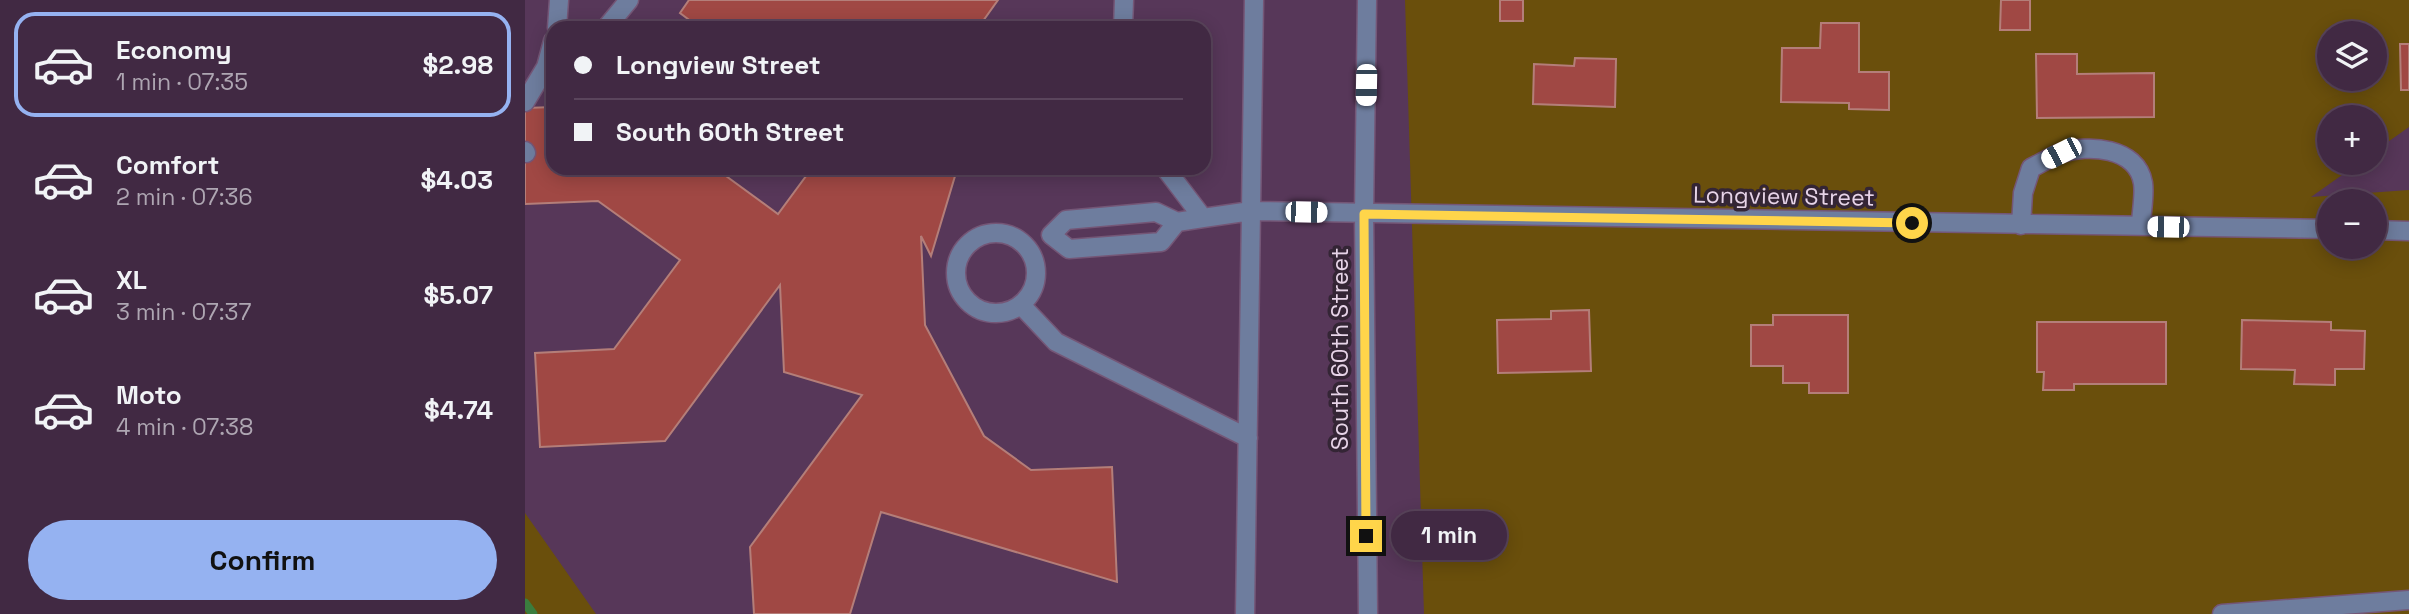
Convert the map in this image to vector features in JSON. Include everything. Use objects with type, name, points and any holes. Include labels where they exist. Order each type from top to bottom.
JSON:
[{"type":"street","points":[[558,21],[559,0]]},
{"type":"street","points":[[612,21],[629,0]]},
{"type":"street","points":[[1123,21],[1124,0]]},
{"type":"street","points":[[1245,614],[1254,0]]},
{"type":"street","name":"South 60th Street","points":[[1367,0],[1364,214],[1368,614]]},
{"type":"street","points":[[525,102],[546,64]]},
{"type":"street","points":[[2021,225],[2023,192],[2031,168],[2061,153],[2099,148],[2123,156],[2134,165],[2143,182],[2141,226]]},
{"type":"street","points":[[1170,175],[1203,218]]},
{"type":"street","name":"Longview Street","points":[[1177,222],[1251,211],[2317,229]]},
{"type":"street","points":[[1025,245],[1051,235],[1066,220],[1156,212],[1177,222],[1161,242],[1069,249],[1051,235]]},
{"type":"street","points":[[2387,230],[2409,231]]},
{"type":"street","points":[[988,233],[1002,233],[1025,245],[1033,256],[1037,269],[1030,295],[1021,305],[996,314],[983,312],[972,306],[957,284],[955,271],[958,258],[965,247],[975,238],[988,233]]},
{"type":"street","points":[[1021,305],[1056,342],[1248,438]]},
{"type":"street","points":[[2222,614],[2409,600]]},
{"type":"shaded area","points":[[1405,0],[2409,0],[2409,127],[2387,143],[2387,105],[2317,105],[2317,175],[2342,175],[2322,189],[2317,189],[2317,193],[2311,197],[2317,197],[2317,259],[2387,259],[2387,192],[2409,190],[2409,614],[1424,614]]},
{"type":"shaded area","points":[[525,513],[596,614],[525,614]]},
{"type":"building","points":[[689,0],[998,0],[983,21],[691,21],[680,13]]},
{"type":"building","points":[[1500,0],[1523,0],[1523,21],[1500,21]]},
{"type":"building","points":[[2001,0],[2030,0],[2030,30],[2000,30]]},
{"type":"building","points":[[1821,23],[1859,23],[1859,72],[1889,72],[1889,110],[1849,109],[1849,103],[1781,102],[1782,48],[1820,48]]},
{"type":"building","points":[[2400,44],[2409,44],[2409,90],[2401,90]]},
{"type":"building","points":[[2036,54],[2077,54],[2077,74],[2154,73],[2154,117],[2037,118]]},
{"type":"building","points":[[1575,58],[1616,59],[1615,107],[1533,104],[1534,64],[1574,66]]},
{"type":"building","points":[[546,107],[546,175],[725,175],[778,214],[807,175],[954,175],[931,256],[921,236],[925,325],[984,436],[1031,470],[1112,467],[1117,582],[881,512],[850,614],[754,614],[750,547],[862,395],[784,372],[780,285],[665,441],[540,447],[535,353],[614,349],[680,260],[598,201],[525,204],[525,108]]},
{"type":"building","points":[[1589,310],[1591,371],[1498,373],[1497,320],[1551,319],[1551,311]]},
{"type":"building","points":[[1773,315],[1848,315],[1848,393],[1809,393],[1809,383],[1783,383],[1783,366],[1751,366],[1751,325],[1773,325]]},
{"type":"building","points":[[2242,320],[2331,322],[2331,330],[2365,331],[2364,369],[2335,369],[2335,385],[2294,384],[2295,370],[2241,369]]},
{"type":"building","points":[[2037,322],[2166,322],[2166,384],[2074,384],[2074,390],[2043,390],[2044,372],[2037,372]]},
{"type":"waterway","points":[[525,603],[533,614]]},
{"type":"route","points":[[1366,536],[1364,214],[1912,223]]}]
